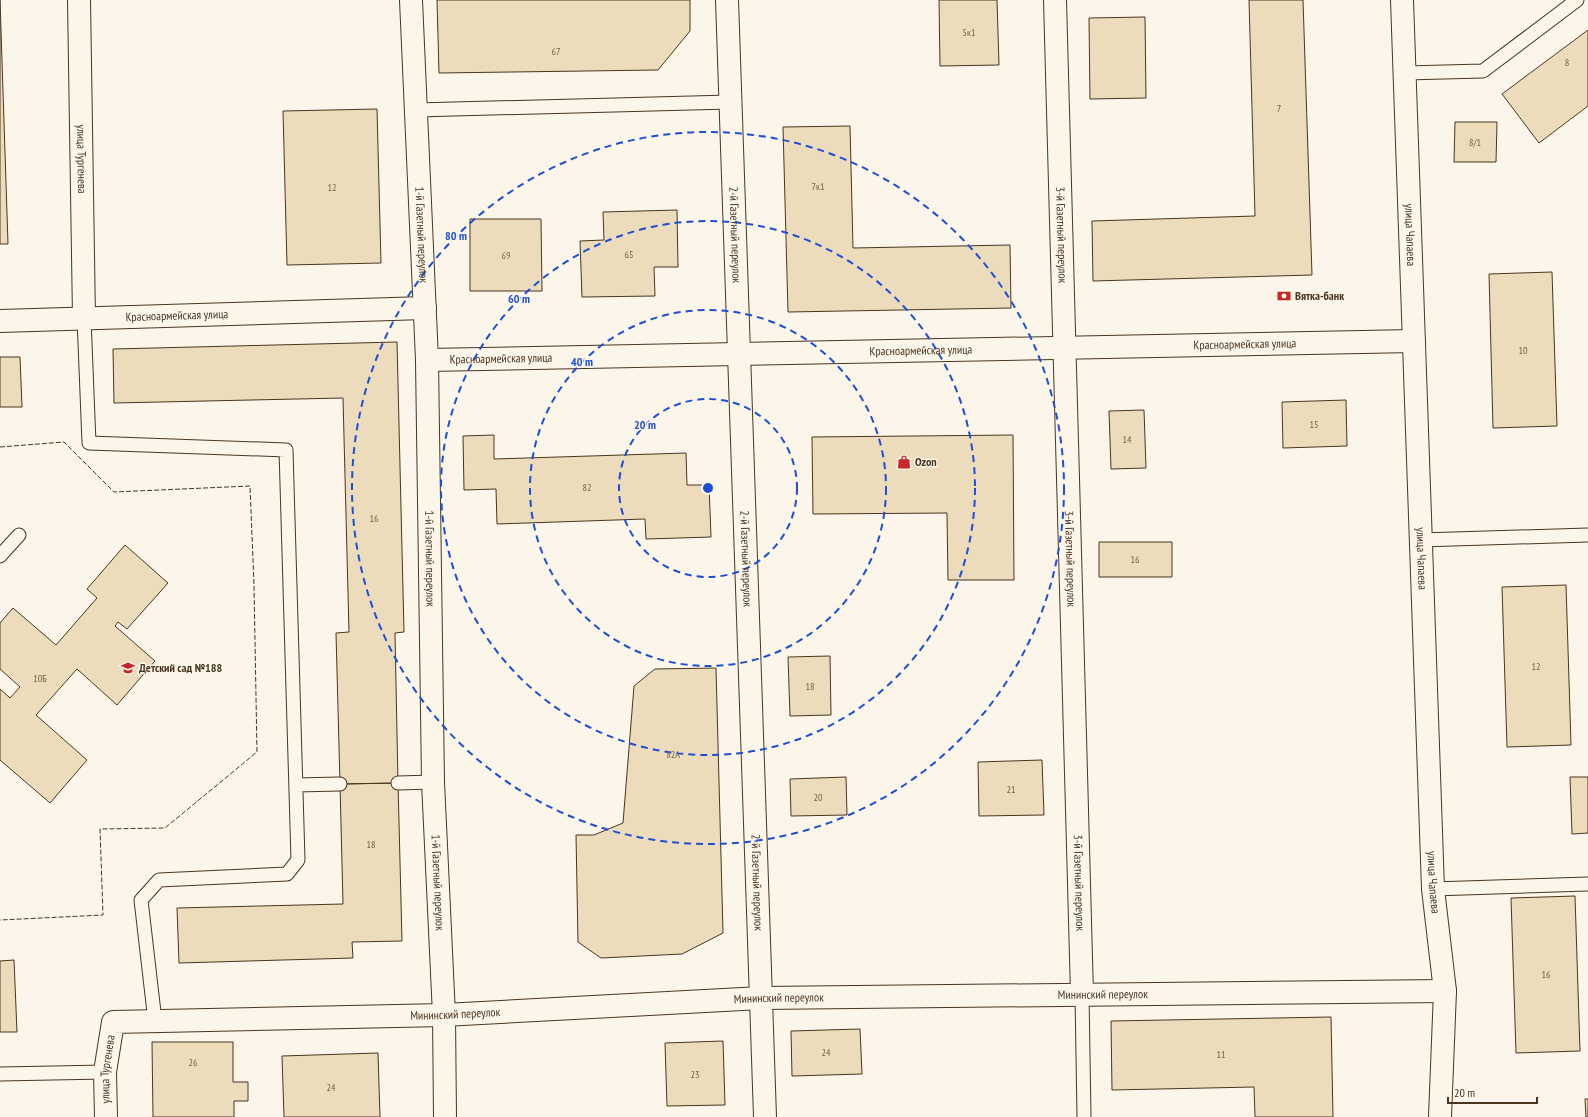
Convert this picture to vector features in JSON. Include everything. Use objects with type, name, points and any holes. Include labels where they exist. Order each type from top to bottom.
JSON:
[{"type":"street","name":"улица Тургенева","points":[[79,0],[84,318]]},
{"type":"street","name":"1-й Газетный переулок","points":[[411,0],[427,360],[433,782],[444,1015],[446,1117]]},
{"type":"street","name":"2-й Газетный переулок","points":[[727,0],[765,1117]]},
{"type":"street","name":"3-й Газетный переулок","points":[[1055,0],[1063,348],[1082,994]]},
{"type":"street","name":"улица Чапаева","points":[[1402,0],[1432,889],[1445,991],[1440,1117]]},
{"type":"street","name":"Красноармейская улица","points":[[0,321],[425,308]]},
{"type":"street","name":"Красноармейская улица","points":[[427,360],[1414,341]]},
{"type":"street","name":"Мининский переулок","points":[[112,1022],[444,1015],[761,998],[1445,991]]},
{"type":"street","name":"улица Тургенева","points":[[106,1117],[105,1072],[112,1022]]},
{"type":"lane","points":[[1405,73],[1484,71],[1577,0]]},
{"type":"lane","points":[[416,110],[730,102]]},
{"type":"lane","points":[[84,318],[89,443],[286,450],[298,860],[287,874],[159,880],[141,900],[156,1021]]},
{"type":"lane","points":[[0,556],[19,536]]},
{"type":"lane","points":[[1421,540],[1588,536]]},
{"type":"lane","points":[[398,783],[433,782]]},
{"type":"lane","points":[[296,785],[340,784]]},
{"type":"lane","points":[[1432,889],[1588,884]]},
{"type":"lane","name":"3-й Газетный переулок","points":[[1082,994],[1084,1117]]},
{"type":"lane","points":[[0,1074],[105,1072]]},
{"type":"building","points":[[0,0],[8,244],[0,244]]},
{"type":"building","points":[[437,0],[690,0],[690,31],[658,70],[439,73]]},
{"type":"building","points":[[939,0],[997,0],[999,65],[940,66]]},
{"type":"building","points":[[1249,0],[1303,0],[1312,275],[1093,281],[1092,221],[1255,216]]},
{"type":"building","points":[[1145,17],[1146,98],[1090,99],[1089,18]]},
{"type":"building","points":[[1588,30],[1588,106],[1539,143],[1502,94]]},
{"type":"building","points":[[377,109],[381,263],[287,265],[283,111]]},
{"type":"building","points":[[1455,122],[1497,122],[1496,162],[1454,162]]},
{"type":"building","points":[[850,126],[853,248],[1010,245],[1011,308],[788,312],[783,127]]},
{"type":"building","points":[[677,210],[678,267],[654,267],[655,296],[582,297],[580,241],[604,240],[603,212]]},
{"type":"building","points":[[470,219],[541,219],[542,291],[470,291]]},
{"type":"building","points":[[1552,272],[1557,426],[1493,428],[1489,274]]},
{"type":"building","points":[[397,342],[404,632],[395,633],[398,783],[340,784],[336,633],[349,632],[343,398],[114,403],[113,349]]},
{"type":"building","points":[[0,357],[20,357],[22,407],[0,407]]},
{"type":"building","points":[[1346,400],[1347,446],[1283,448],[1282,402]]},
{"type":"building","points":[[1144,410],[1146,468],[1111,469],[1109,411]]},
{"type":"building","points":[[494,435],[494,459],[686,453],[687,485],[709,485],[711,537],[646,539],[645,519],[497,524],[496,489],[464,490],[463,436]]},
{"type":"building","points":[[1013,435],[1014,580],[948,580],[947,513],[813,514],[812,437]]},
{"type":"building","points":[[1099,542],[1172,542],[1172,577],[1099,577]]},
{"type":"building","points":[[125,545],[168,583],[127,629],[118,622],[115,626],[155,661],[117,705],[77,669],[36,715],[87,760],[50,803],[0,760],[0,689],[10,698],[20,687],[0,669],[0,623],[13,608],[56,645],[97,598],[87,589]]},
{"type":"building","points":[[1566,585],[1571,745],[1507,747],[1502,587]]},
{"type":"building","points":[[830,656],[831,715],[790,716],[788,657]]},
{"type":"building","points":[[716,668],[723,933],[682,954],[601,958],[578,942],[576,835],[594,835],[623,823],[634,686],[655,669]]},
{"type":"building","points":[[1042,760],[1044,815],[979,816],[978,762]]},
{"type":"building","points":[[846,777],[847,815],[791,816],[790,779]]},
{"type":"building","points":[[1570,777],[1588,777],[1588,833],[1572,834]]},
{"type":"building","points":[[398,783],[402,941],[352,942],[353,958],[179,963],[177,908],[343,904],[340,784]]},
{"type":"building","points":[[1575,896],[1580,1051],[1516,1053],[1511,898]]},
{"type":"building","points":[[14,960],[17,1032],[0,1032],[0,961]]},
{"type":"building","points":[[1331,1017],[1333,1117],[1255,1117],[1254,1087],[1112,1090],[1111,1021]]},
{"type":"building","points":[[860,1029],[862,1074],[792,1076],[791,1031]]},
{"type":"building","points":[[723,1041],[725,1105],[667,1106],[665,1043]]},
{"type":"building","points":[[152,1042],[233,1042],[233,1082],[248,1082],[248,1101],[234,1101],[234,1117],[153,1117]]},
{"type":"building","points":[[378,1053],[380,1117],[284,1117],[282,1056]]},
{"type":"building","points":[[1585,1099],[1588,1099],[1588,1117],[1586,1117]]},
{"type":"fence","points":[[0,447],[64,442],[114,492],[250,486],[254,585],[257,752],[165,828],[100,829],[103,915],[0,920]]},
{"type":"place","name":"Вятка-банк","points":[[1284,296]]},
{"type":"place","name":"Ozon","points":[[904,462]]},
{"type":"place","name":"Детский сад №188","points":[[128,668]]}]
